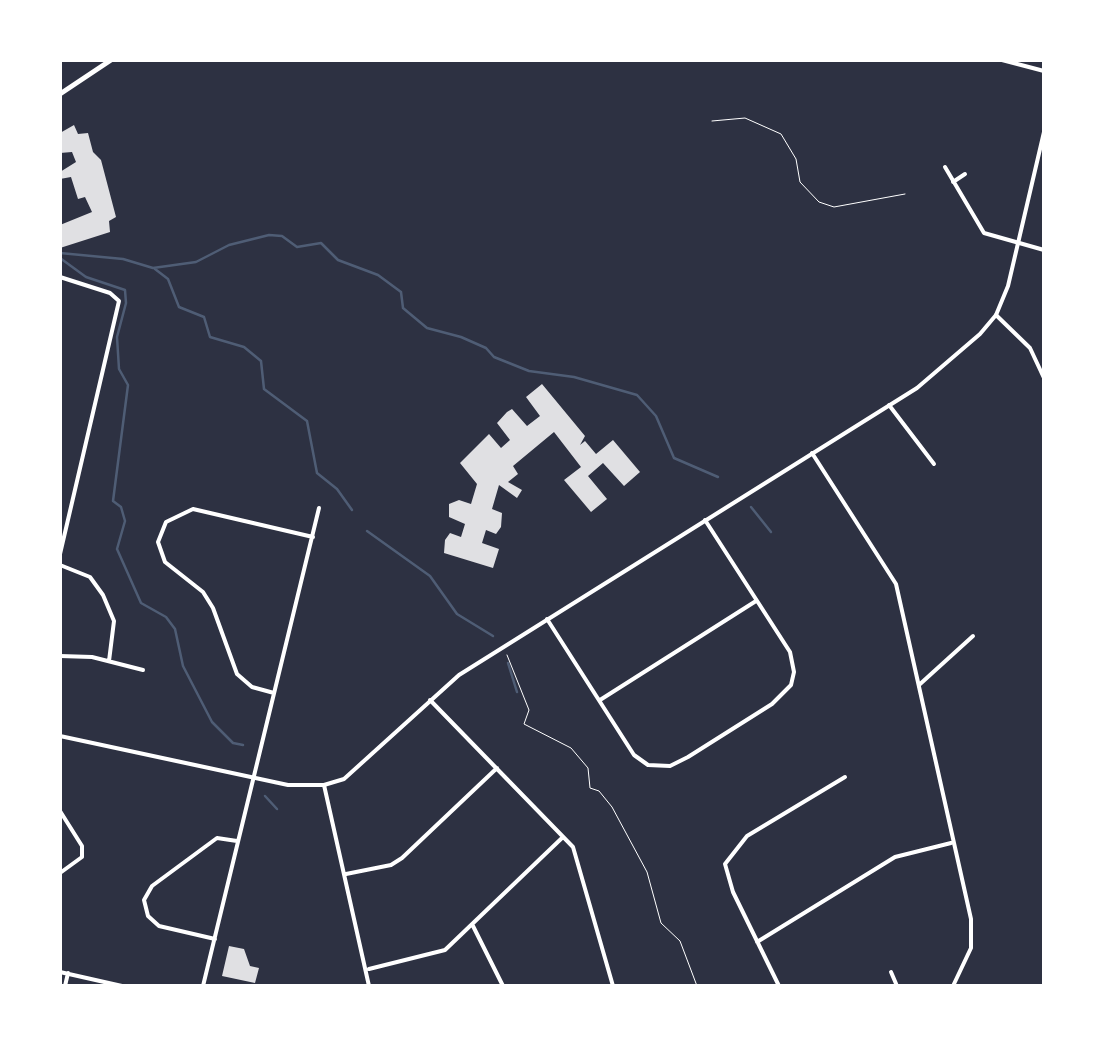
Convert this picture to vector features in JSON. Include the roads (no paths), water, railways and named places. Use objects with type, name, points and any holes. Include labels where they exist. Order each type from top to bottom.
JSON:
[{"type":"main road","points":[[60,94],[111,60]]},
{"type":"street","points":[[1002,60],[1044,72]]},
{"type":"street","points":[[60,736],[301,787],[324,784],[356,770],[430,700],[547,618],[917,388],[996,315],[1018,244],[1044,132]]},
{"type":"street","points":[[1036,162],[1044,164]]},
{"type":"street","points":[[945,167],[984,233],[1044,250]]},
{"type":"street","points":[[953,182],[965,174]]},
{"type":"street","points":[[60,277],[110,294],[119,301],[60,554]]},
{"type":"street","points":[[996,315],[1030,348],[1044,378]]},
{"type":"street","points":[[889,405],[934,464]]},
{"type":"street","points":[[812,453],[896,584],[971,919],[971,948],[953,986]]},
{"type":"street","points":[[274,694],[252,688],[237,674],[204,592],[165,562],[158,542],[166,522],[194,508],[313,537]]},
{"type":"street","points":[[212,986],[203,985],[320,508]]},
{"type":"street","points":[[547,618],[634,754],[648,765],[670,766],[772,704],[791,685],[793,664],[705,520]]},
{"type":"street","points":[[60,565],[79,569],[103,595],[114,621],[109,661]]},
{"type":"street","points":[[600,700],[757,600]]},
{"type":"street","points":[[919,685],[973,636]]},
{"type":"street","points":[[60,656],[109,661],[144,670]]},
{"type":"street","points":[[430,700],[564,836],[578,858],[613,986]]},
{"type":"street","points":[[346,874],[391,865],[402,858],[497,768]]},
{"type":"street","points":[[779,986],[726,877],[725,864],[732,850],[747,836],[845,778]]},
{"type":"street","points":[[324,784],[370,986]]},
{"type":"street","points":[[60,811],[82,846],[82,857],[60,873]]},
{"type":"street","points":[[368,969],[445,950],[564,836]]},
{"type":"street","points":[[215,940],[159,926],[148,916],[144,900],[152,886],[217,838],[239,841]]},
{"type":"street","points":[[757,942],[894,857],[953,842]]},
{"type":"street","points":[[473,926],[504,986]]},
{"type":"street","points":[[60,972],[122,986]]},
{"type":"street","points":[[891,972],[897,986]]},
{"type":"street","points":[[65,986],[68,973]]},
{"type":"waterway","points":[[60,253],[123,259],[153,268],[196,262],[229,245],[269,235],[282,236],[297,247],[321,243],[338,260],[378,275],[401,292],[403,308],[427,328],[461,337],[486,348],[494,357],[529,371],[574,377],[637,395],[656,416],[674,458],[718,477]]},
{"type":"waterway","points":[[60,258],[86,277],[125,290],[126,303],[117,337],[119,369],[128,385],[113,501],[121,507],[125,521],[117,549],[141,603],[166,617],[175,629],[183,666],[212,722],[233,743],[243,745]]},
{"type":"waterway","points":[[155,269],[168,279],[179,307],[204,317],[210,337],[244,347],[261,361],[264,389],[307,421],[317,473],[337,489],[352,510]]},
{"type":"waterway","points":[[751,507],[771,532]]},
{"type":"waterway","points":[[367,531],[430,576],[457,614],[493,636]]},
{"type":"waterway","points":[[508,663],[517,692]]},
{"type":"waterway","points":[[265,796],[277,809]]}]
